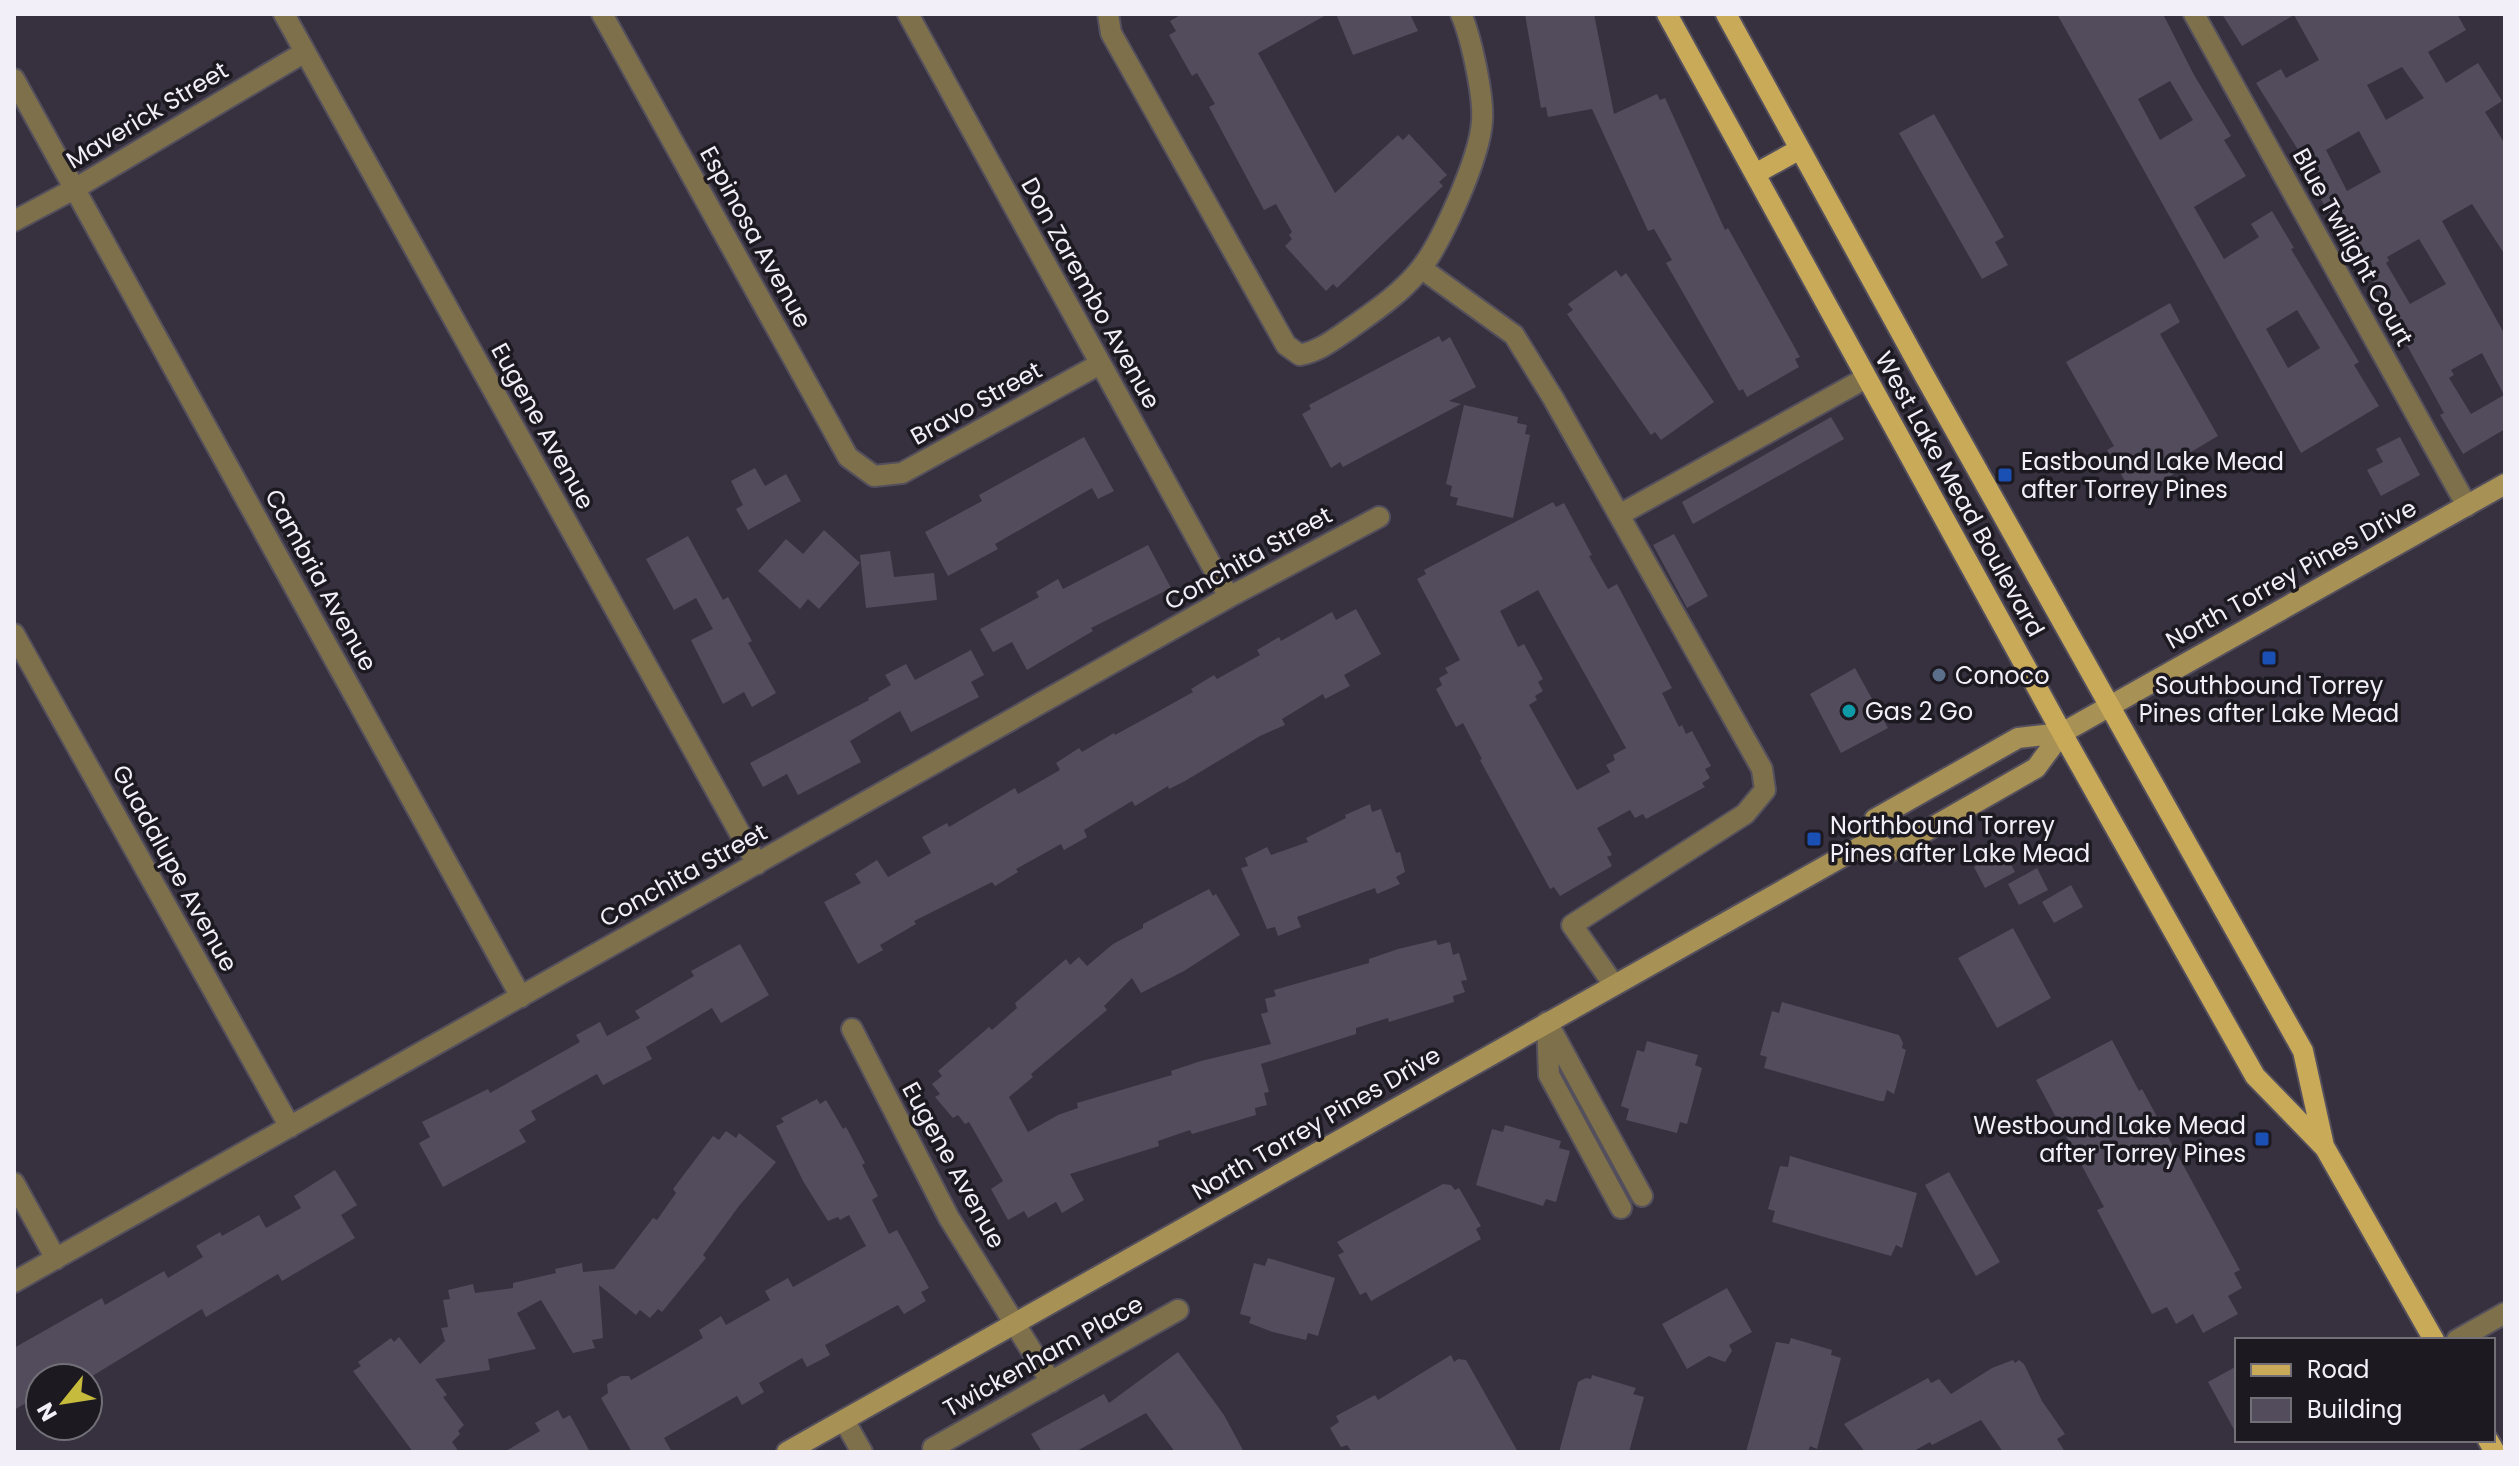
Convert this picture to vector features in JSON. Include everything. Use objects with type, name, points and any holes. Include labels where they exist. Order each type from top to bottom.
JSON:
[{"type":"main road","name":"West Lake Mead Boulevard","points":[[1667,14],[2062,733],[2255,1076],[2325,1148],[2433,1338]]},
{"type":"main road","name":"West Lake Mead Boulevard","points":[[1726,14],[2303,1051],[2325,1148]]},
{"type":"main road","points":[[1755,174],[1800,149]]},
{"type":"main road","name":"North Torrey Pines Drive","points":[[1872,840],[1875,819],[1973,763],[2018,738],[2062,733],[2505,484]]},
{"type":"main road","name":"North Torrey Pines Drive","points":[[1872,840],[1891,851],[2036,768],[2062,733]]},
{"type":"main road","name":"North Torrey Pines Drive","points":[[787,1452],[1872,840]]},
{"type":"street","name":"Eugene Avenue","points":[[284,14],[757,864]]},
{"type":"street","name":"Espinosa Avenue","points":[[602,14],[848,457],[874,476]]},
{"type":"street","name":"Don Zarembo Avenue","points":[[908,14],[1229,597]]},
{"type":"street","points":[[1108,14],[1111,33],[1286,345],[1300,355],[1316,351],[1390,301],[1431,254],[1467,179],[1482,122],[1478,80],[1461,14]]},
{"type":"street","name":"Blue Twilight Court","points":[[2194,14],[2467,506]]},
{"type":"street","name":"Maverick Street","points":[[14,221],[76,188],[305,52]]},
{"type":"street","name":"Cambria Avenue","points":[[14,79],[521,997]]},
{"type":"street","points":[[1421,268],[1514,335],[1762,769],[1765,790],[1745,814],[1572,925],[1614,985]]},
{"type":"street","name":"Bravo Street","points":[[874,476],[902,473],[1100,364]]},
{"type":"street","points":[[1619,515],[1866,378]]},
{"type":"street","name":"Conchita Street","points":[[14,1282],[1229,597],[1379,517]]},
{"type":"street","name":"Guadalupe Avenue","points":[[14,634],[290,1127]]},
{"type":"street","points":[[1547,1022],[1642,1196]]},
{"type":"street","points":[[1547,1022],[1549,1075],[1621,1208]]},
{"type":"street","name":"Eugene Avenue","points":[[852,1029],[949,1218],[1051,1382]]},
{"type":"street","points":[[14,1183],[56,1259]]},
{"type":"street","name":"Twickenham Place","points":[[933,1448],[1178,1310]]},
{"type":"street","points":[[2461,1338],[2505,1313]]},
{"type":"street","points":[[844,1420],[862,1452]]},
{"type":"building","points":[[1182,14],[1328,14],[1258,53],[1335,193],[1398,135],[1403,140],[1409,134],[1447,175],[1439,182],[1443,186],[1337,288],[1333,284],[1326,291],[1285,246],[1292,239],[1289,235],[1292,232],[1276,204],[1264,210],[1209,107],[1215,104],[1197,73],[1192,76],[1169,35],[1176,31],[1170,21]]},
{"type":"building","points":[[1336,14],[1410,14],[1418,31],[1353,55]]},
{"type":"building","points":[[1525,14],[1594,14],[1614,114],[1657,94],[1660,100],[1665,98],[1725,230],[1728,228],[1800,357],[1795,359],[1799,367],[1747,397],[1743,389],[1739,391],[1666,263],[1672,260],[1654,229],[1648,231],[1592,109],[1548,117],[1546,107],[1541,108]]},
{"type":"building","points":[[2057,14],[2163,14],[2194,75],[2231,136],[2224,140],[2246,176],[2194,207],[2224,259],[2259,237],[2251,224],[2272,211],[2294,248],[2291,249],[2359,362],[2354,365],[2379,406],[2301,453]],"holes":[[[2170,81],[2193,120],[2160,140],[2138,99]],[[2297,310],[2320,348],[2288,368],[2266,329]]]},
{"type":"building","points":[[2222,14],[2457,14],[2466,30],[2428,52],[2446,83],[2478,63],[2502,101],[2485,112],[2505,144],[2505,255],[2472,204],[2442,221],[2505,335],[2505,429],[2463,454],[2440,415],[2444,413],[2404,340],[2401,342],[2379,303],[2384,300],[2318,194],[2324,191],[2256,83],[2281,69],[2286,78],[2319,60],[2294,15],[2242,46]],"holes":[[[2402,67],[2424,98],[2386,120],[2367,85]],[[2359,131],[2381,172],[2347,191],[2326,150]],[[2419,239],[2446,284],[2410,304],[2386,263],[2389,261],[2387,257]],[[2482,353],[2504,395],[2471,414],[2449,378],[2454,375],[2451,370]]]},
{"type":"building","points":[[1934,114],[2004,237],[1995,242],[2008,265],[1982,279],[1899,133]]},
{"type":"building","points":[[1616,270],[1621,277],[1626,273],[1714,402],[1661,440],[1655,432],[1651,435],[1567,314],[1573,310],[1568,304]]},
{"type":"building","points":[[2170,303],[2180,322],[2160,334],[2218,436],[2174,462],[2179,471],[2134,497],[2107,450],[2114,446],[2066,362]]},
{"type":"building","points":[[1439,336],[1442,342],[1450,337],[1476,387],[1449,401],[1461,404],[1343,467],[1340,462],[1331,468],[1302,414],[1311,409],[1309,405]]},
{"type":"building","points":[[1464,405],[1518,417],[1517,423],[1527,425],[1525,434],[1530,435],[1513,518],[1456,505],[1458,498],[1450,496],[1452,486],[1446,484]]},
{"type":"building","points":[[1831,417],[1844,439],[1693,524],[1682,502]]},
{"type":"building","points":[[1084,437],[1114,491],[1098,499],[1092,488],[995,544],[998,549],[948,576],[925,532],[982,501],[979,495]]},
{"type":"building","points":[[2400,437],[2420,475],[2381,496],[2367,470],[2383,462],[2376,449]]},
{"type":"building","points":[[755,468],[765,486],[786,474],[801,501],[748,530],[736,509],[743,505],[731,481]]},
{"type":"building","points":[[1553,502],[1556,507],[1564,503],[1608,589],[1617,584],[1672,688],[1662,693],[1679,727],[1682,725],[1686,734],[1692,731],[1711,766],[1705,769],[1710,778],[1702,783],[1705,787],[1646,819],[1643,814],[1635,818],[1630,810],[1597,828],[1612,855],[1607,857],[1612,866],[1560,896],[1554,887],[1550,889],[1463,723],[1456,727],[1436,689],[1442,685],[1439,678],[1448,673],[1445,668],[1460,660],[1417,579],[1426,574],[1424,570]],"holes":[[[1538,590],[1626,748],[1613,755],[1615,760],[1606,765],[1610,772],[1577,790],[1529,705],[1543,691],[1538,682],[1543,679],[1524,644],[1518,647],[1500,611]]]},
{"type":"building","points":[[824,530],[860,563],[819,609],[808,599],[800,609],[758,571],[786,539],[803,554]]},
{"type":"building","points":[[1674,534],[1708,596],[1687,608],[1653,545]]},
{"type":"building","points":[[688,536],[723,600],[728,597],[752,641],[748,643],[776,693],[752,707],[744,692],[723,704],[691,640],[713,629],[696,598],[674,610],[646,559]]},
{"type":"building","points":[[1148,545],[1171,588],[1091,628],[1093,631],[1027,670],[1012,642],[993,652],[980,629],[1039,597],[1036,592],[1058,579],[1063,589]]},
{"type":"building","points":[[890,551],[894,577],[934,573],[937,600],[866,608],[860,555]]},
{"type":"building","points":[[1356,609],[1381,654],[1344,675],[1350,686],[1325,699],[1323,694],[1282,719],[1285,725],[1260,736],[1185,781],[1169,789],[1168,786],[1135,806],[1132,801],[1084,830],[1087,837],[1064,850],[1061,844],[1016,869],[1018,872],[995,886],[992,882],[914,921],[916,924],[880,945],[883,950],[858,964],[824,902],[861,883],[855,874],[877,860],[888,877],[931,853],[922,837],[947,823],[949,827],[1015,788],[1018,794],[1060,770],[1056,763],[1079,748],[1082,752],[1115,735],[1193,692],[1191,689],[1214,675],[1217,679],[1260,655],[1257,650],[1279,637],[1281,641],[1332,612],[1336,620]]},
{"type":"building","points":[[971,650],[984,675],[971,682],[979,697],[911,732],[900,711],[850,741],[861,762],[798,795],[787,774],[763,787],[750,763],[869,700],[891,685],[885,675],[906,664],[915,680]]},
{"type":"building","name":"Gas 2 Go","points":[[1855,668],[1888,728],[1841,753],[1810,694]]},
{"type":"building","points":[[1370,804],[1372,812],[1381,809],[1396,853],[1400,852],[1405,872],[1396,877],[1400,884],[1377,894],[1375,888],[1297,917],[1301,927],[1278,936],[1275,927],[1267,929],[1241,868],[1248,866],[1245,858],[1267,847],[1271,855],[1308,842],[1306,838]]},
{"type":"building","points":[[2003,850],[2015,872],[1985,888],[1974,867]]},
{"type":"building","points":[[2037,868],[2048,890],[2019,905],[2008,884]]},
{"type":"building","points":[[2071,885],[2083,907],[2054,923],[2042,902]]},
{"type":"building","points":[[1209,889],[1213,896],[1216,894],[1240,935],[1184,971],[1141,993],[1132,978],[1104,1006],[1107,1010],[1031,1074],[1033,1077],[1009,1097],[1028,1132],[1078,1108],[1077,1103],[1172,1075],[1171,1071],[1201,1061],[1271,1044],[1261,1014],[1268,1012],[1265,999],[1276,996],[1274,990],[1369,963],[1369,959],[1398,949],[1436,940],[1438,945],[1450,942],[1453,955],[1459,953],[1467,980],[1461,981],[1465,992],[1453,996],[1454,1002],[1389,1022],[1388,1018],[1356,1028],[1356,1034],[1261,1064],[1269,1092],[1264,1093],[1267,1105],[1255,1108],[1256,1115],[1192,1134],[1190,1130],[1158,1141],[1159,1146],[1070,1174],[1084,1200],[1062,1213],[1056,1202],[1028,1218],[1024,1211],[1008,1220],[991,1189],[1003,1181],[969,1122],[965,1124],[958,1115],[953,1118],[935,1097],[940,1094],[932,1084],[942,1076],[938,1071],[989,1027],[992,1030],[1017,1008],[1015,1003],[1066,959],[1070,965],[1079,957],[1087,966],[1113,944],[1143,928],[1143,924]]},
{"type":"building","points":[[2013,928],[2051,998],[1997,1028],[1958,958]]},
{"type":"building","points":[[740,944],[769,995],[721,1023],[712,1008],[646,1047],[652,1059],[603,1085],[597,1074],[531,1111],[536,1120],[519,1130],[526,1142],[443,1187],[419,1143],[430,1137],[422,1122],[488,1089],[490,1093],[580,1042],[576,1035],[600,1022],[607,1036],[640,1018],[635,1011],[694,976],[691,971]]},
{"type":"building","points":[[1782,1002],[1899,1035],[1902,1048],[1906,1050],[1894,1094],[1887,1090],[1884,1101],[1880,1101],[1764,1068],[1767,1057],[1760,1055],[1772,1011],[1779,1013]]},
{"type":"building","points":[[2112,1040],[2240,1270],[2234,1273],[2242,1288],[2228,1296],[2238,1314],[2203,1333],[2193,1314],[2176,1324],[2167,1307],[2152,1314],[2097,1210],[2104,1207],[2036,1080]]},
{"type":"building","points":[[1647,1041],[1698,1055],[1695,1065],[1702,1068],[1687,1124],[1680,1122],[1677,1133],[1626,1120],[1629,1109],[1621,1106],[1637,1050],[1644,1052]]},
{"type":"building","points":[[817,1099],[820,1104],[826,1100],[843,1129],[846,1127],[865,1163],[862,1165],[878,1196],[872,1200],[889,1234],[897,1230],[929,1288],[921,1292],[926,1301],[904,1314],[898,1305],[825,1345],[830,1355],[807,1367],[802,1358],[759,1383],[764,1392],[742,1405],[737,1396],[664,1438],[672,1452],[632,1452],[601,1398],[608,1393],[607,1384],[621,1376],[629,1376],[631,1380],[703,1338],[699,1330],[721,1316],[726,1325],[770,1300],[765,1291],[788,1278],[793,1287],[866,1246],[849,1215],[828,1221],[803,1181],[776,1126],[784,1122],[781,1118]]},
{"type":"building","points":[[1505,1125],[1561,1141],[1559,1148],[1570,1151],[1556,1202],[1546,1199],[1543,1206],[1476,1185],[1492,1129],[1503,1132]]},
{"type":"building","points":[[726,1131],[736,1138],[739,1133],[776,1162],[739,1206],[703,1255],[706,1258],[662,1312],[658,1309],[650,1318],[640,1310],[636,1315],[599,1285],[603,1338],[592,1340],[595,1348],[573,1353],[541,1300],[517,1313],[536,1349],[488,1359],[490,1370],[435,1379],[447,1395],[443,1397],[464,1425],[452,1442],[459,1452],[413,1452],[353,1371],[361,1366],[358,1362],[391,1338],[394,1342],[399,1337],[420,1364],[445,1341],[441,1328],[448,1327],[443,1300],[450,1299],[448,1290],[473,1284],[475,1293],[513,1288],[513,1283],[582,1263],[583,1272],[614,1269],[653,1218],[657,1220],[676,1193],[673,1189],[713,1136],[719,1140]]},
{"type":"building","points":[[1790,1156],[1917,1193],[1902,1248],[1896,1245],[1891,1256],[1772,1222],[1775,1211],[1768,1209],[1780,1166],[1788,1167]]},
{"type":"building","points":[[335,1170],[357,1205],[341,1215],[355,1238],[282,1281],[278,1274],[206,1317],[202,1309],[104,1369],[104,1362],[24,1362],[24,1404],[14,1410],[14,1348],[102,1298],[105,1305],[164,1271],[168,1278],[203,1257],[196,1246],[220,1232],[222,1236],[259,1215],[266,1228],[301,1208],[294,1196]]},
{"type":"building","points":[[1949,1172],[2000,1262],[1976,1276],[1925,1185]]},
{"type":"building","points":[[1443,1184],[1451,1185],[1455,1190],[1459,1188],[1481,1226],[1476,1229],[1481,1239],[1371,1301],[1366,1292],[1360,1295],[1338,1255],[1344,1252],[1337,1242]]},
{"type":"building","points":[[1268,1258],[1335,1278],[1318,1336],[1308,1333],[1306,1340],[1273,1332],[1249,1323],[1251,1317],[1240,1314],[1254,1263],[1265,1266]]},
{"type":"building","points":[[1727,1288],[1752,1332],[1729,1345],[1732,1351],[1725,1362],[1709,1356],[1687,1369],[1662,1324]]},
{"type":"building","points":[[1791,1338],[1832,1350],[1831,1355],[1841,1358],[1817,1449],[1810,1446],[1808,1452],[1746,1452],[1776,1342],[1789,1344]]},
{"type":"building","points":[[1178,1352],[1224,1415],[1244,1452],[1175,1452],[1146,1413],[1075,1452],[1042,1452],[1031,1434],[1104,1394],[1109,1403]]},
{"type":"building","points":[[1451,1355],[1454,1362],[1466,1360],[1518,1452],[1352,1452],[1347,1445],[1341,1447],[1330,1428],[1339,1422],[1336,1416],[1375,1395],[1378,1400]]},
{"type":"building","points":[[2013,1360],[2024,1364],[2042,1401],[2065,1434],[2057,1439],[2065,1452],[2003,1452],[1981,1420],[1912,1452],[1865,1452],[1844,1424],[1928,1378],[1931,1383],[1939,1379],[1951,1394],[1992,1368]]},
{"type":"building","points":[[2235,1367],[2235,1431],[2208,1382]]},
{"type":"building","points":[[1592,1375],[1636,1388],[1633,1394],[1644,1397],[1629,1452],[1559,1452],[1578,1382],[1591,1379]]},
{"type":"building","points":[[558,1410],[563,1419],[570,1415],[590,1452],[504,1452],[540,1431],[535,1423]]},
{"type":"place","name":"Eastbound Lake Mead after Torrey Pines","points":[[2005,475]]},
{"type":"place","name":"Southbound Torrey Pines after Lake Mead","points":[[2269,658]]},
{"type":"place","name":"Conoco","points":[[1939,675]]},
{"type":"place","name":"Gas 2 Go","points":[[1849,711]]},
{"type":"place","name":"Northbound Torrey Pines after Lake Mead","points":[[1814,839]]},
{"type":"place","name":"Westbound Lake Mead after Torrey Pines","points":[[2262,1139]]}]
